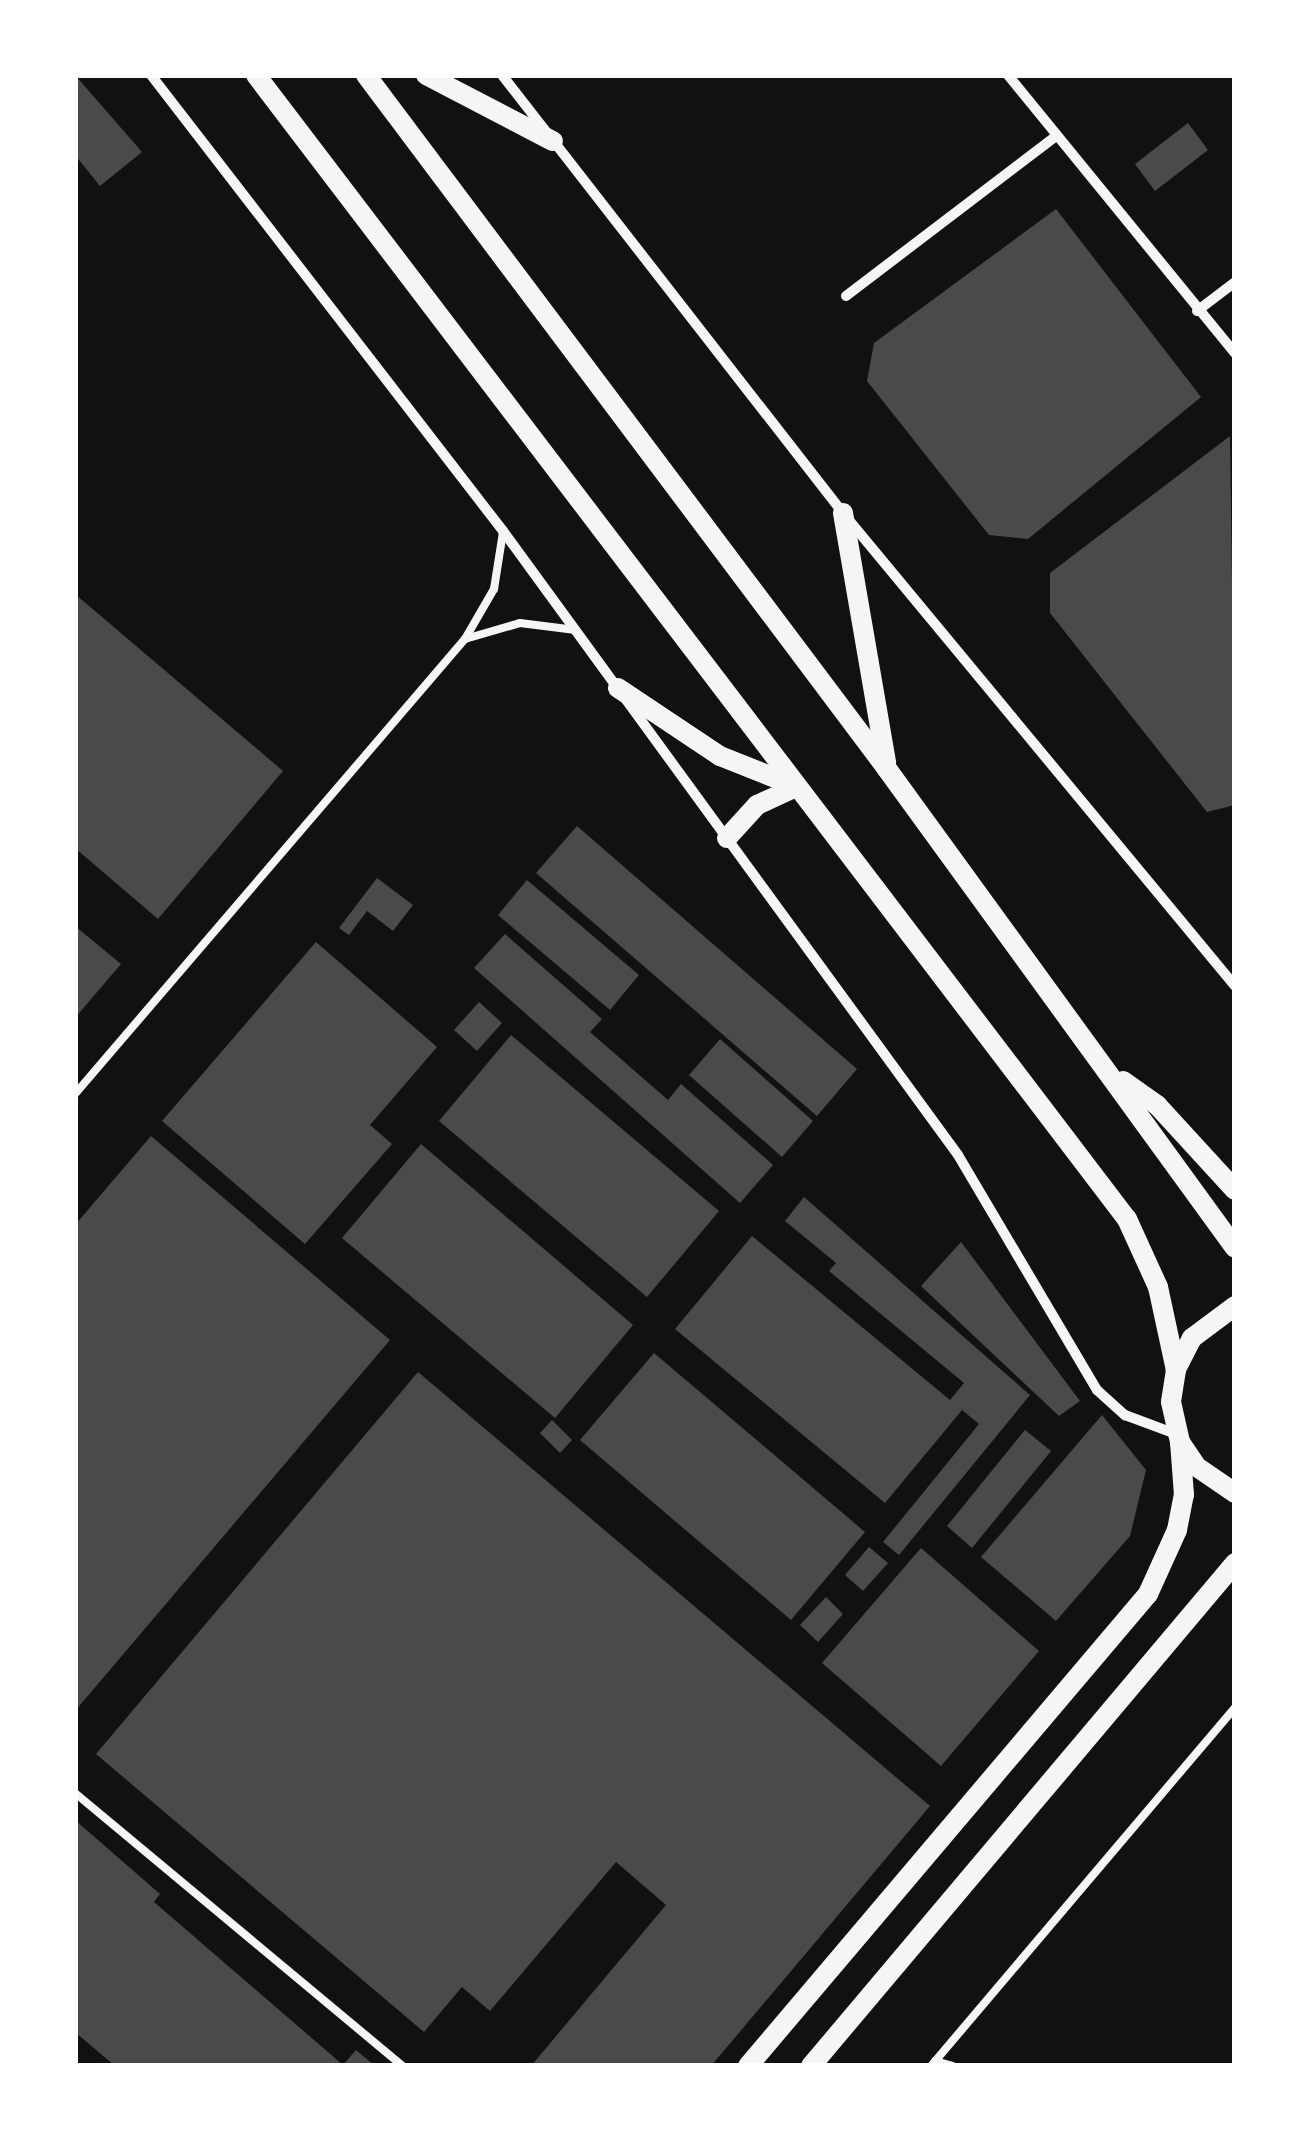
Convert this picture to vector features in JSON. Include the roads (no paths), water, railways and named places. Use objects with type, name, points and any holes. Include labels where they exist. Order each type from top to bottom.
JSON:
[{"type":"main road","points":[[256,75],[1127,1219],[1164,1305],[1176,1370]]},
{"type":"main road","points":[[366,75],[887,769],[1114,1076],[1235,1248]]},
{"type":"main road","points":[[426,75],[554,141]]},
{"type":"main road","points":[[843,513],[887,769]]},
{"type":"main road","points":[[618,688],[720,756],[796,786]]},
{"type":"main road","points":[[728,838],[756,805],[796,786]]},
{"type":"main road","points":[[1114,1076],[1157,1105],[1235,1190]]},
{"type":"main road","points":[[748,2066],[1148,1594],[1177,1530],[1184,1495],[1171,1402],[1176,1370],[1192,1338],[1235,1306]]},
{"type":"main road","points":[[1179,1438],[1197,1467],[1235,1492]]},
{"type":"main road","points":[[812,2066],[1235,1564]]},
{"type":"street","points":[[152,75],[503,532],[958,1155],[1097,1390],[1125,1415],[1179,1438]]},
{"type":"street","points":[[502,75],[843,513],[1235,986]]},
{"type":"street","points":[[1008,75],[1196,311],[1235,354]]},
{"type":"street","points":[[846,296],[1056,136]]},
{"type":"street","points":[[1196,311],[1235,282]]},
{"type":"lane","points":[[75,1094],[466,639],[494,589],[503,532]]},
{"type":"lane","points":[[466,639],[520,623],[576,630]]},
{"type":"lane","points":[[933,2063],[1235,1707]]},
{"type":"lane","points":[[75,1792],[404,2066]]},
{"type":"lane","points":[[933,2063],[952,2066]]}]
